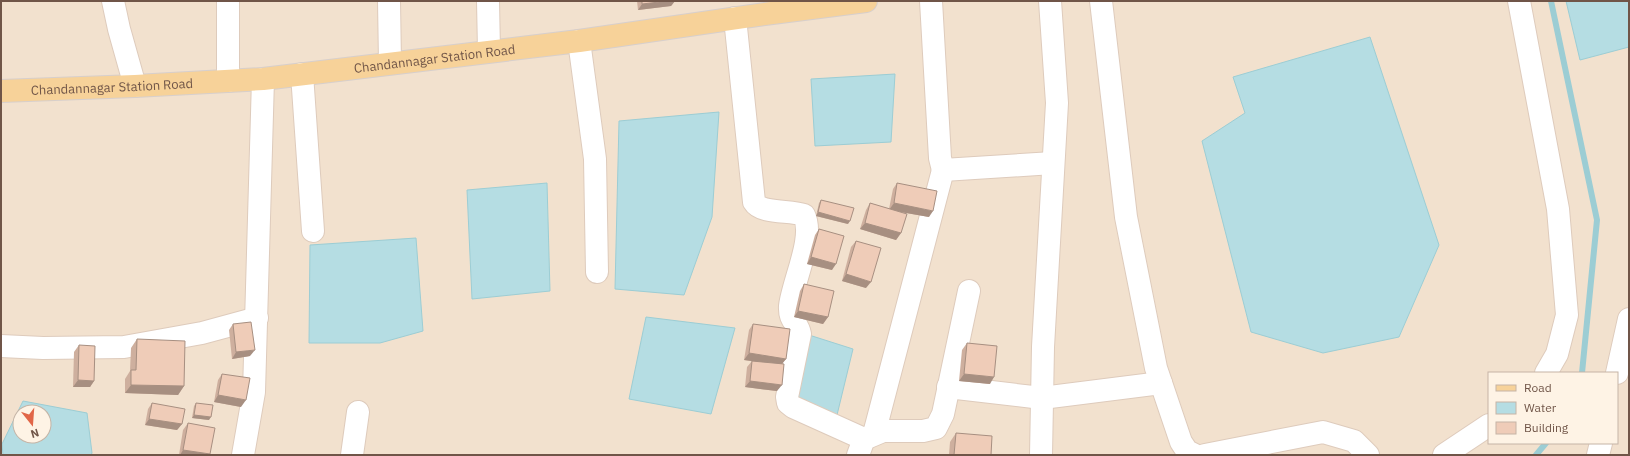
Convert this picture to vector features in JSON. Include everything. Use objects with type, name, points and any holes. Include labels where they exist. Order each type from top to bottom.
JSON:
[{"type":"main road","name":"Chandannagar Station Road","points":[[1,91],[263,79],[579,41],[735,18],[761,8],[866,1]]},
{"type":"street","points":[[113,1],[134,86]]},
{"type":"street","points":[[228,1],[228,81]]},
{"type":"street","points":[[389,1],[390,63]]},
{"type":"street","points":[[488,1],[489,51]]},
{"type":"street","points":[[865,443],[943,170],[940,158],[931,1]]},
{"type":"street","points":[[1041,455],[1043,347],[1057,102],[1050,1]]},
{"type":"street","points":[[1101,1],[1126,217],[1156,368],[1181,442],[1187,452],[1195,455]]},
{"type":"street","points":[[1519,1],[1558,209],[1567,315],[1557,354],[1547,372]]},
{"type":"street","points":[[735,18],[754,202],[757,206],[764,209],[804,215],[807,221],[805,247],[790,305],[791,319],[799,328],[800,334],[787,397],[788,403],[792,407],[865,443]]},
{"type":"street","points":[[579,41],[595,159],[598,272]]},
{"type":"street","points":[[302,74],[313,231]]},
{"type":"street","points":[[243,455],[254,392],[263,79]]},
{"type":"street","points":[[943,170],[1054,162]]},
{"type":"street","points":[[865,443],[883,431],[924,431],[936,428],[943,414],[969,291]]},
{"type":"street","points":[[1,346],[43,348],[124,346],[202,333],[257,318]]},
{"type":"street","points":[[1617,372],[1629,319]]},
{"type":"street","points":[[948,387],[1042,398],[1161,383]]},
{"type":"street","points":[[352,455],[358,412]]},
{"type":"street","points":[[1444,455],[1488,426]]},
{"type":"street","points":[[1205,455],[1323,432],[1354,441],[1368,455]]},
{"type":"street","points":[[1598,455],[1601,444]]},
{"type":"shaded area","points":[[1,1],[1629,1],[1629,455],[1,455]]},
{"type":"water","points":[[1566,1],[1629,1],[1629,47],[1580,60]]},
{"type":"water","points":[[1370,37],[1439,245],[1399,337],[1323,353],[1251,332],[1202,141],[1245,113],[1233,77]]},
{"type":"water","points":[[895,74],[891,142],[815,146],[811,79]]},
{"type":"water","points":[[719,112],[712,217],[684,295],[615,289],[619,121]]},
{"type":"water","points":[[547,183],[550,291],[472,299],[467,190]]},
{"type":"water","points":[[416,238],[423,331],[380,343],[309,343],[310,245]]},
{"type":"water","points":[[646,317],[735,328],[711,414],[629,399]]},
{"type":"water","points":[[809,335],[853,349],[837,415],[791,397]]},
{"type":"water","points":[[23,401],[39,404],[22,404]]},
{"type":"water","points":[[52,406],[87,413],[91,455],[3,455],[2,444],[12,424],[12,444],[52,444]]},
{"type":"building","points":[[642,1],[668,1],[642,4]]},
{"type":"building","points":[[897,183],[937,191],[933,211],[894,203]]},
{"type":"building","points":[[821,200],[854,208],[850,221],[818,212]]},
{"type":"building","points":[[870,203],[907,214],[901,233],[865,223]]},
{"type":"building","points":[[819,229],[844,236],[836,264],[811,257]]},
{"type":"building","points":[[856,241],[881,248],[871,282],[846,274]]},
{"type":"building","points":[[804,284],[834,291],[828,317],[798,311]]},
{"type":"building","points":[[251,322],[255,350],[236,352],[233,324]]},
{"type":"building","points":[[753,324],[790,329],[786,359],[749,353]]},
{"type":"building","points":[[137,339],[185,341],[184,386],[131,385],[131,370],[136,370]]},
{"type":"building","points":[[967,343],[997,346],[994,377],[964,374]]},
{"type":"building","points":[[79,345],[95,346],[94,381],[78,380]]},
{"type":"building","points":[[752,361],[784,364],[782,385],[750,381]]},
{"type":"building","points":[[222,374],[250,378],[246,400],[218,395]]},
{"type":"building","points":[[152,403],[185,409],[182,424],[149,419]]},
{"type":"building","points":[[196,403],[213,405],[211,417],[194,415]]},
{"type":"building","points":[[188,423],[215,428],[210,454],[183,450]]},
{"type":"building","points":[[956,433],[992,436],[991,455],[954,455]]},
{"type":"waterway","points":[[1551,1],[1597,220],[1582,372]]},
{"type":"waterway","points":[[1536,455],[1545,444]]}]
